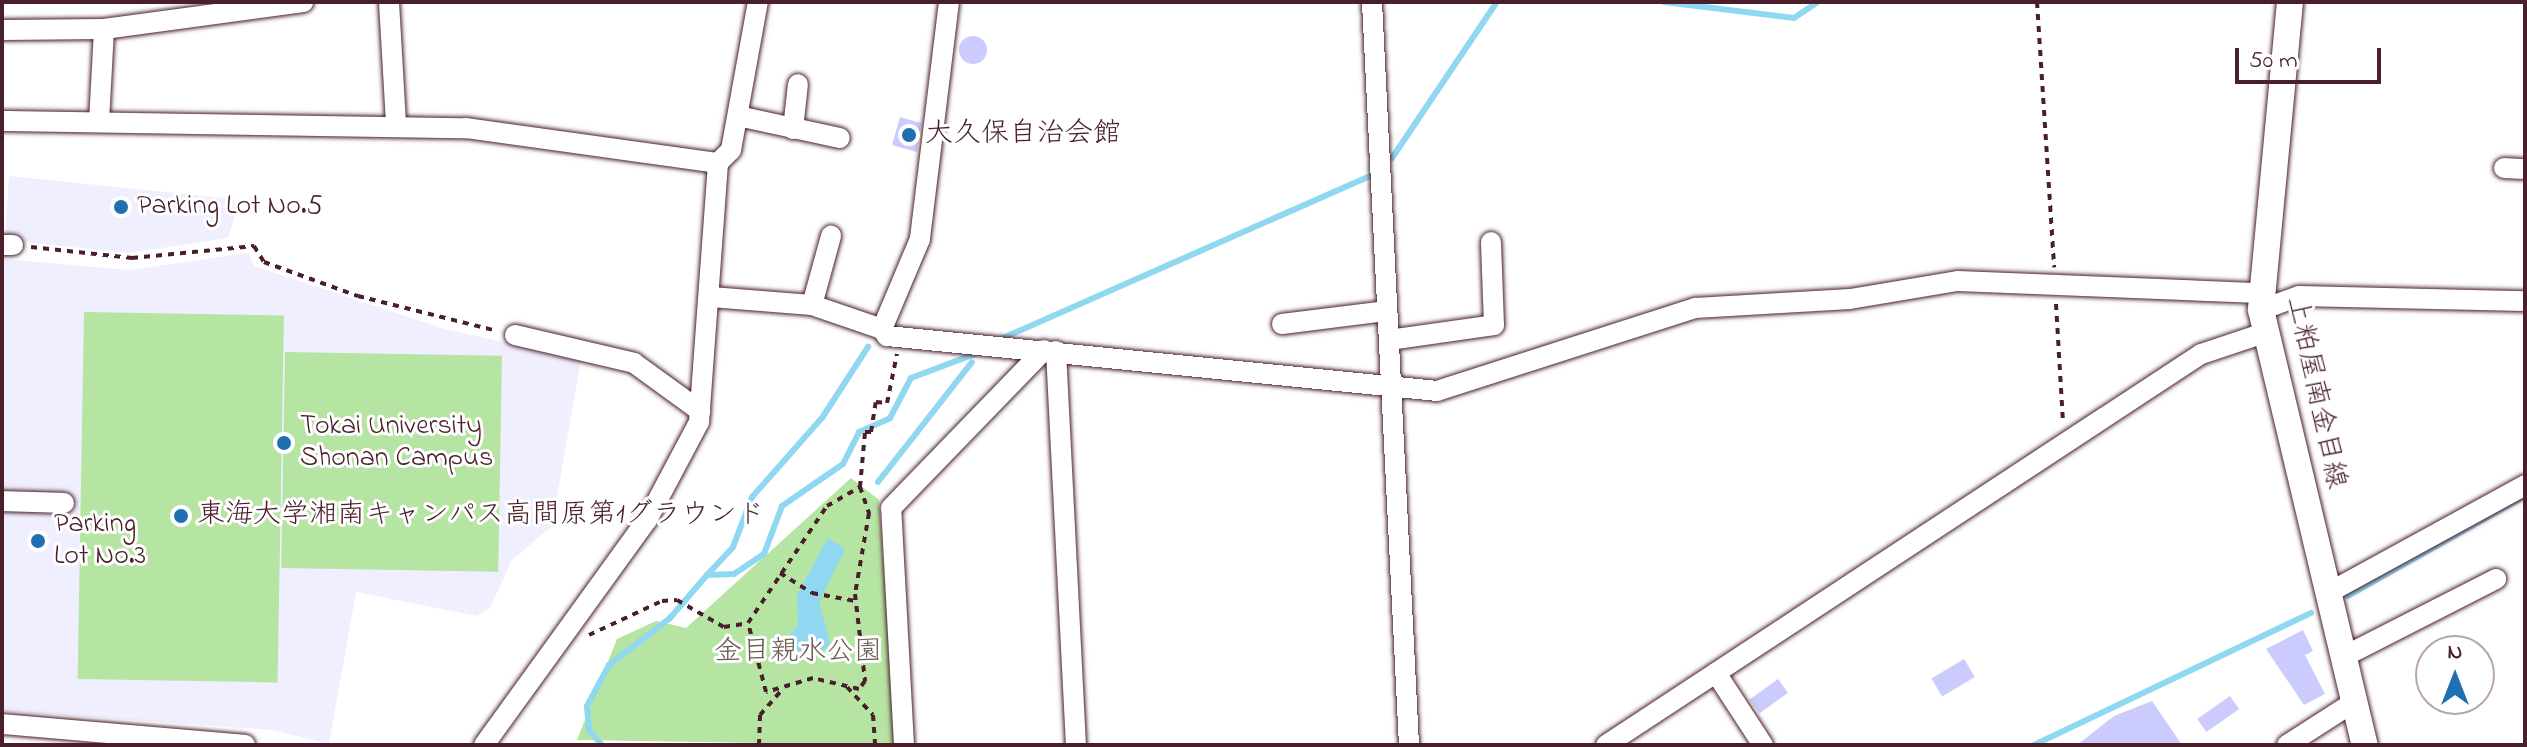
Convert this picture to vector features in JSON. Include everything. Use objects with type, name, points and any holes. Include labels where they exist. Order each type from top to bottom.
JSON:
[{"type":"main road","name":"上粕屋南金目線","points":[[2290,2],[2262,312],[2365,745]]},
{"type":"street","points":[[2,30],[104,29],[235,6],[303,2]]},
{"type":"street","points":[[389,2],[396,125]]},
{"type":"street","points":[[484,745],[647,520],[681,463],[700,411],[711,297],[718,163],[731,150],[758,2]]},
{"type":"street","points":[[882,329],[920,239],[949,2]]},
{"type":"street","points":[[1372,2],[1409,745]]},
{"type":"street","points":[[99,122],[104,29]]},
{"type":"street","points":[[793,129],[798,84]]},
{"type":"street","points":[[738,116],[840,138]]},
{"type":"street","points":[[2,121],[466,128],[718,163]]},
{"type":"street","points":[[812,305],[831,236]]},
{"type":"street","points":[[1389,340],[1494,325],[1491,242]]},
{"type":"street","points":[[711,297],[812,305],[907,338],[1050,350],[1390,391],[1460,386],[1695,308],[1850,299],[1958,281],[2055,284],[2262,312]]},
{"type":"street","points":[[1606,745],[2262,312],[2299,296],[2525,301]]},
{"type":"street","points":[[1282,324],[1387,311]]},
{"type":"street","points":[[515,335],[634,363],[700,411]]},
{"type":"street","points":[[904,745],[891,508],[1050,350]]},
{"type":"street","points":[[1050,350],[1076,745]]},
{"type":"street","points":[[2328,593],[2525,485]]},
{"type":"street","points":[[2,501],[64,503]]},
{"type":"street","points":[[2343,657],[2496,579]]},
{"type":"street","points":[[1716,673],[1763,745]]},
{"type":"street","points":[[2287,745],[2354,702]]},
{"type":"street","points":[[2,724],[245,745]]},
{"type":"path","points":[[2037,2],[2064,440]]},
{"type":"path","points":[[7,245],[132,258],[254,246],[264,262],[358,296],[515,335]]},
{"type":"path","points":[[759,745],[760,715],[783,690],[813,678],[846,686],[865,681],[855,601],[869,513],[860,487],[865,432],[871,432],[876,402],[887,403],[907,338]]},
{"type":"path","points":[[783,690],[760,687],[748,623],[827,506],[860,487]]},
{"type":"path","points":[[780,573],[812,593],[855,601]]},
{"type":"path","points":[[626,614],[677,600],[692,612],[724,627],[748,623]]},
{"type":"path","points":[[846,686],[873,715],[875,745]]},
{"type":"shaded area","name":"Parking Lot No.5","points":[[9,176],[234,199],[235,215],[228,238],[128,253],[5,240]]},
{"type":"shaded area","name":"Tokai University Shonan Campus","points":[[248,253],[254,266],[445,329],[581,359],[552,526],[512,560],[490,608],[477,616],[356,592],[329,744],[272,730],[2,711],[2,259],[130,270]]},
{"type":"green space","name":"東海大学湘南キャンパス高間原第1グラウンド","points":[[84,312],[284,315],[278,682],[78,679]]},
{"type":"green space","points":[[285,352],[502,356],[498,572],[281,568]]},
{"type":"green space","name":"金目親水公園","points":[[851,478],[879,500],[896,745],[577,740],[617,639],[656,621],[686,628]]},
{"type":"water","points":[[828,538],[845,549],[819,602],[830,642],[825,650],[789,652],[785,640],[798,625],[797,595]]},
{"type":"building","points":[[973,36],[983,40],[987,50],[983,60],[973,64],[963,60],[959,50],[963,40]]},
{"type":"building","name":"大久保自治会館","points":[[900,117],[921,123],[917,152],[892,145]]},
{"type":"building","points":[[2303,630],[2313,651],[2305,655],[2325,694],[2304,705],[2266,649]]},
{"type":"building","points":[[1964,659],[1975,677],[1942,697],[1931,679]]},
{"type":"building","points":[[1778,679],[1788,693],[1760,713],[1750,700]]},
{"type":"building","points":[[2230,696],[2239,709],[2206,732],[2197,719]]},
{"type":"building","points":[[2152,701],[2182,745],[2077,745],[2114,716]]},
{"type":"waterway","points":[[1392,158],[1497,2]]},
{"type":"waterway","points":[[1664,2],[1794,18],[1818,2]]},
{"type":"waterway","points":[[996,341],[1368,177]]},
{"type":"waterway","points":[[707,575],[733,547],[752,497],[822,418],[868,347]]},
{"type":"waterway","points":[[602,745],[589,730],[587,706],[609,665],[670,618],[707,575],[734,574],[764,554],[782,506],[843,464],[859,432],[890,418],[911,378],[985,350]]},
{"type":"waterway","points":[[878,482],[972,362]]},
{"type":"waterway","points":[[2348,596],[2525,496]]},
{"type":"waterway","points":[[2034,745],[2311,613]]},
{"type":"place","name":"大久保自治会館","points":[[909,135]]},
{"type":"place","name":"Parking Lot No.5","points":[[121,207]]},
{"type":"place","name":"Tokai University Shonan Campus","points":[[284,443]]},
{"type":"place","name":"東海大学湘南キャンパス高間原第1グラウンド","points":[[181,516]]},
{"type":"place","name":"Parking Lot No.3","points":[[38,541]]}]
